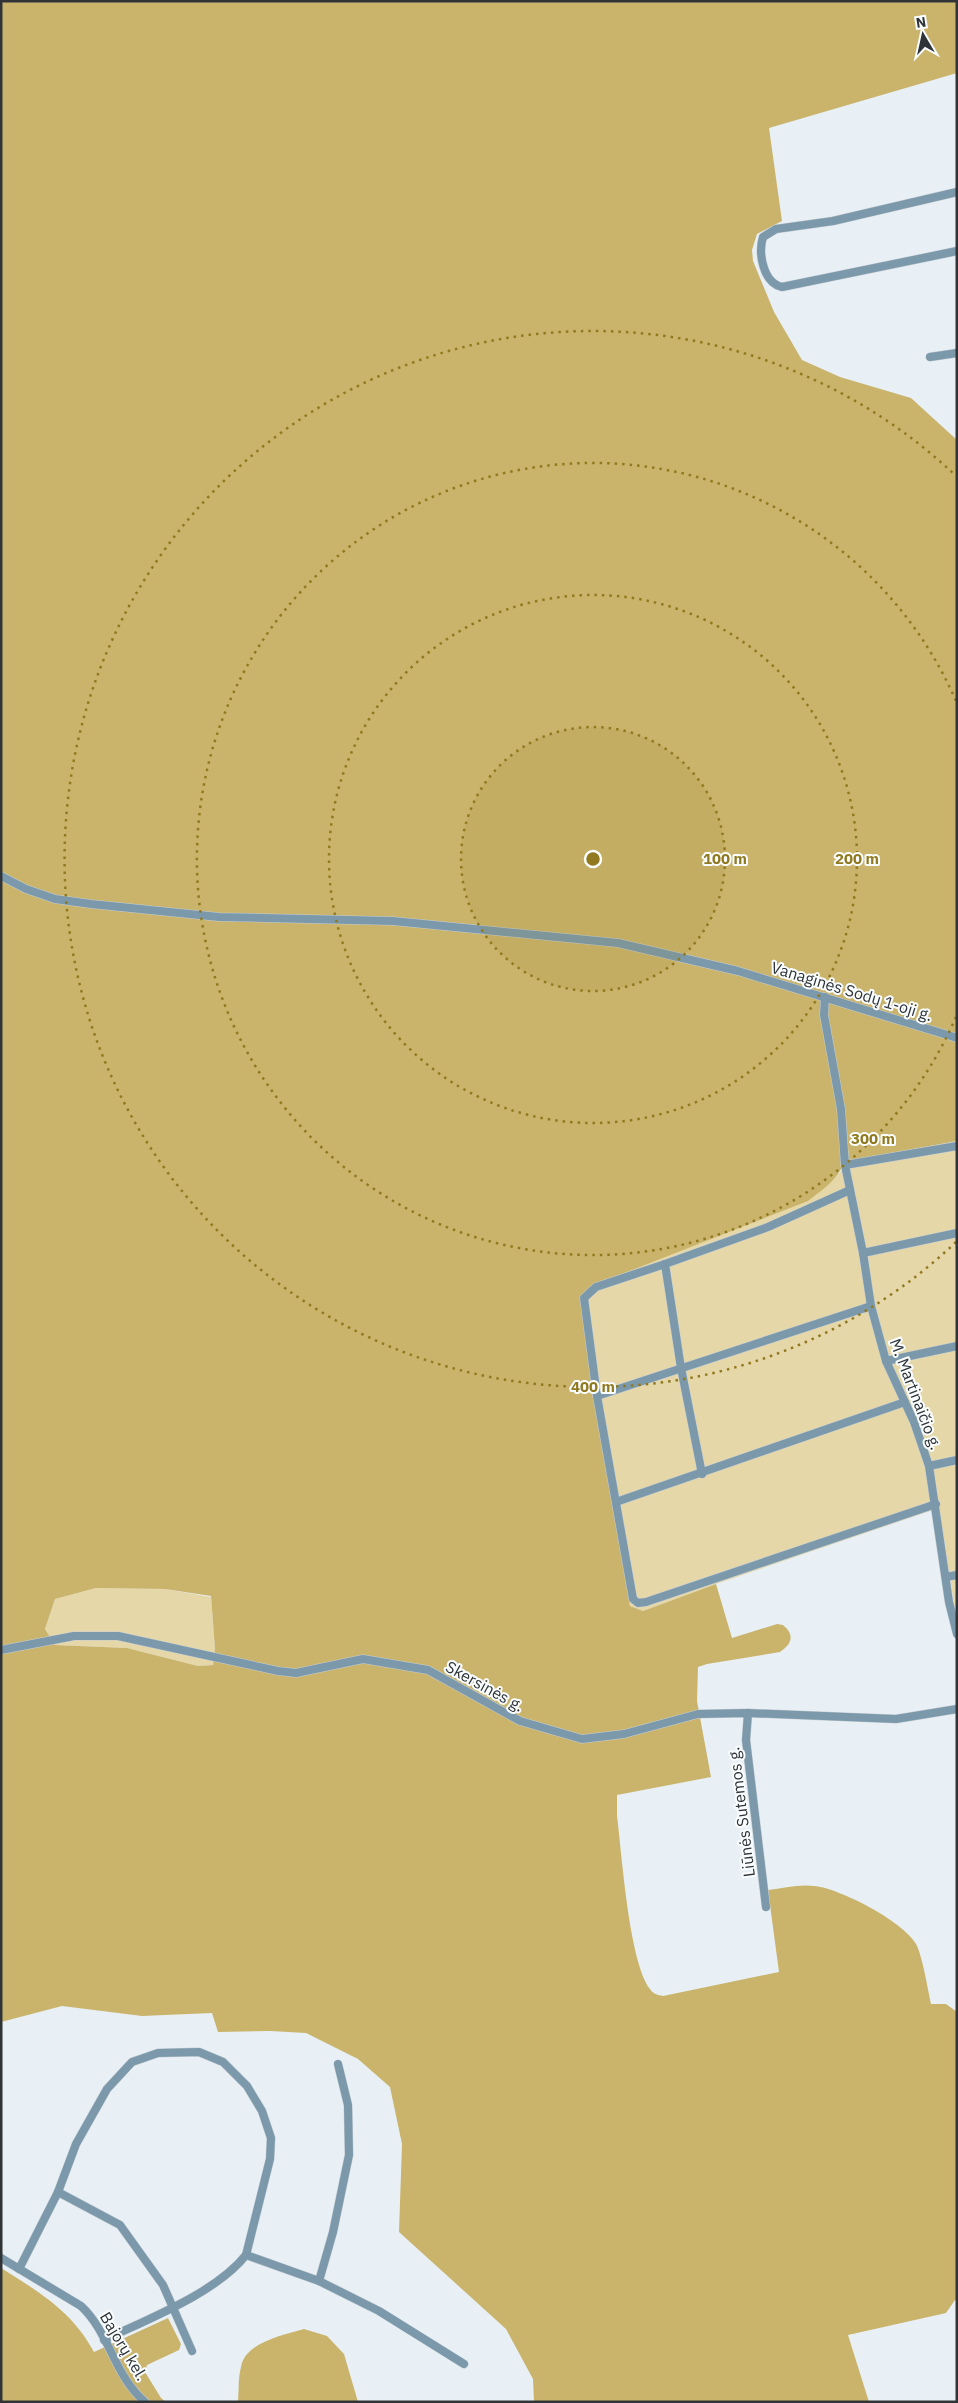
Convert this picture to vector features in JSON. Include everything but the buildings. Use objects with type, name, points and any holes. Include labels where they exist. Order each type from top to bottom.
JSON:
[{"type":"street","points":[[957,192],[833,221],[776,229],[763,237],[762,254],[770,281],[777,286],[789,287],[957,251]]},
{"type":"street","points":[[930,357],[957,353]]},
{"type":"street","name":"Vanaginės Sodų 1-oji g.","points":[[1,876],[26,889],[55,899],[91,904],[219,917],[393,921],[618,943],[738,971],[957,1038]]},
{"type":"street","name":"M. Martinaičio g.","points":[[825,997],[824,1016],[842,1109],[845,1165],[863,1253],[871,1306],[886,1361],[905,1402],[930,1466],[946,1577],[957,1634]]},
{"type":"street","points":[[845,1165],[957,1146]]},
{"type":"street","points":[[850,1190],[768,1227],[596,1287],[584,1298],[597,1396],[632,1599],[638,1603],[711,1581],[936,1504]]},
{"type":"street","points":[[863,1253],[957,1233]]},
{"type":"street","points":[[665,1264],[681,1368],[702,1474]]},
{"type":"street","points":[[597,1396],[871,1306]]},
{"type":"street","points":[[886,1361],[957,1346]]},
{"type":"street","points":[[616,1502],[702,1474],[905,1402]]},
{"type":"street","points":[[930,1466],[957,1460]]},
{"type":"street","points":[[946,1577],[957,1575]]},
{"type":"street","name":"Skersinės g.","points":[[1,1650],[62,1638],[107,1635],[166,1646],[278,1672],[296,1673],[363,1659],[428,1670],[520,1722],[582,1739],[624,1734],[698,1714],[748,1713],[896,1719],[957,1709]]},
{"type":"street","name":"Liūnės Sutemos g.","points":[[748,1713],[746,1740],[766,1907]]},
{"type":"street","points":[[19,2269],[58,2192],[76,2144],[107,2089],[132,2062],[158,2053],[198,2052],[223,2062],[247,2086],[262,2111],[271,2138],[270,2159],[246,2255],[236,2267],[221,2279],[174,2307],[104,2340]]},
{"type":"street","points":[[319,2281],[333,2232],[349,2155],[348,2105],[338,2064]]},
{"type":"street","points":[[58,2192],[120,2225],[163,2284],[192,2351]]},
{"type":"street","points":[[246,2255],[319,2281],[379,2311],[464,2364]]},
{"type":"street","name":"Bajorų kel.","points":[[1,2258],[81,2306],[94,2321],[119,2371],[145,2402]]},
{"type":"shaded area","points":[[1,1],[957,1],[957,73],[769,128],[782,221],[757,234],[752,250],[753,261],[774,312],[802,360],[840,377],[911,398],[957,440],[957,1141],[844,1162],[834,1179],[808,1201],[594,1285],[585,1291],[581,1299],[630,1606],[643,1611],[716,1584],[732,1638],[777,1624],[783,1625],[787,1629],[791,1639],[780,1652],[698,1667],[697,1701],[711,1777],[617,1795],[617,1816],[628,1907],[637,1956],[643,1975],[651,1991],[663,1996],[779,1972],[768,1890],[785,1887],[814,1886],[839,1893],[885,1916],[909,1935],[916,1944],[920,1956],[931,2004],[946,2004],[957,2012],[957,2301],[955,2300],[946,2313],[848,2335],[869,2402],[534,2402],[533,2379],[506,2329],[399,2232],[402,2144],[390,2087],[358,2059],[306,2033],[270,2031],[218,2032],[212,2013],[142,2016],[62,2006],[1,2022]],"holes":[[[96,1588],[165,1589],[211,1596],[215,1649],[213,1665],[198,1666],[127,1648],[55,1645],[45,1629],[55,1599]]]},
{"type":"shaded area","points":[[957,1141],[957,1623],[939,1508],[716,1584],[643,1611],[630,1606],[581,1299],[585,1291],[594,1285],[827,1186],[841,1171],[844,1162]]},
{"type":"shaded area","points":[[96,1588],[165,1589],[211,1597],[215,1649],[213,1665],[198,1666],[127,1648],[55,1645],[45,1629],[55,1599]]},
{"type":"shaded area","points":[[1,2268],[54,2304],[76,2325],[94,2352],[168,2318],[181,2344],[179,2350],[147,2365],[145,2372],[161,2398],[166,2402],[1,2402]]},
{"type":"shaded area","points":[[304,2329],[327,2336],[344,2354],[358,2402],[238,2402],[241,2367],[244,2358],[250,2351],[266,2341]]}]
